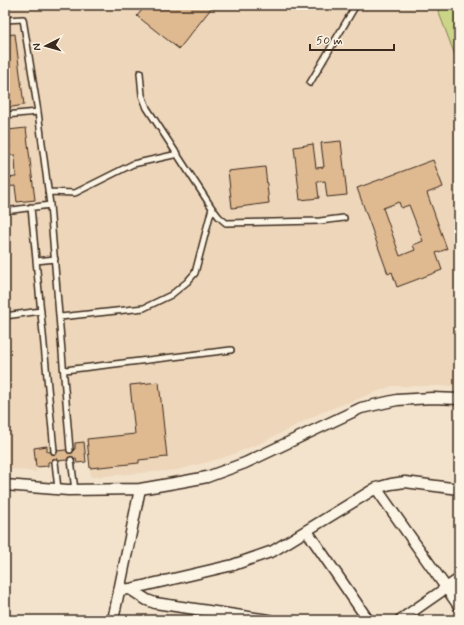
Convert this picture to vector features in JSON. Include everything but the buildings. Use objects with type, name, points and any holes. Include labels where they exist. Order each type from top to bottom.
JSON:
[{"type":"street","points":[[5,485],[75,490],[140,489],[207,477],[245,463],[361,408],[397,400],[432,398],[459,400]]},
{"type":"street","points":[[125,589],[233,565],[274,551],[376,488],[405,482],[459,489]]},
{"type":"street","points":[[376,488],[459,606]]},
{"type":"street","points":[[113,620],[125,589],[140,489]]},
{"type":"street","points":[[307,532],[368,620]]},
{"type":"street","points":[[400,620],[459,578]]},
{"type":"street","points":[[125,589],[155,604],[269,620]]},
{"type":"lane","points":[[310,83],[356,5]]},
{"type":"lane","points":[[5,20],[23,19],[38,112],[50,205],[70,450]]},
{"type":"lane","points":[[140,73],[142,95],[147,108],[212,208],[226,223],[320,221],[344,218]]},
{"type":"lane","points":[[5,115],[38,112]]},
{"type":"lane","points":[[48,192],[75,193],[133,164],[178,154]]},
{"type":"lane","points":[[5,211],[50,205]]},
{"type":"lane","points":[[31,207],[54,452]]},
{"type":"lane","points":[[60,316],[144,308],[171,295],[187,282],[195,272],[212,208]]},
{"type":"lane","points":[[36,261],[55,259]]},
{"type":"lane","points":[[5,316],[41,311]]},
{"type":"lane","points":[[64,370],[232,350]]},
{"type":"lane","points":[[71,460],[75,490]]},
{"type":"lane","points":[[55,462],[58,489]]},
{"type":"shaded area","points":[[5,5],[436,5],[459,66],[459,386],[392,386],[320,413],[261,443],[223,458],[177,470],[91,477],[88,455],[86,456],[86,462],[77,463],[76,459],[48,462],[48,466],[36,467],[36,472],[5,468]]},
{"type":"green space","points":[[436,5],[459,5],[459,66]]}]
